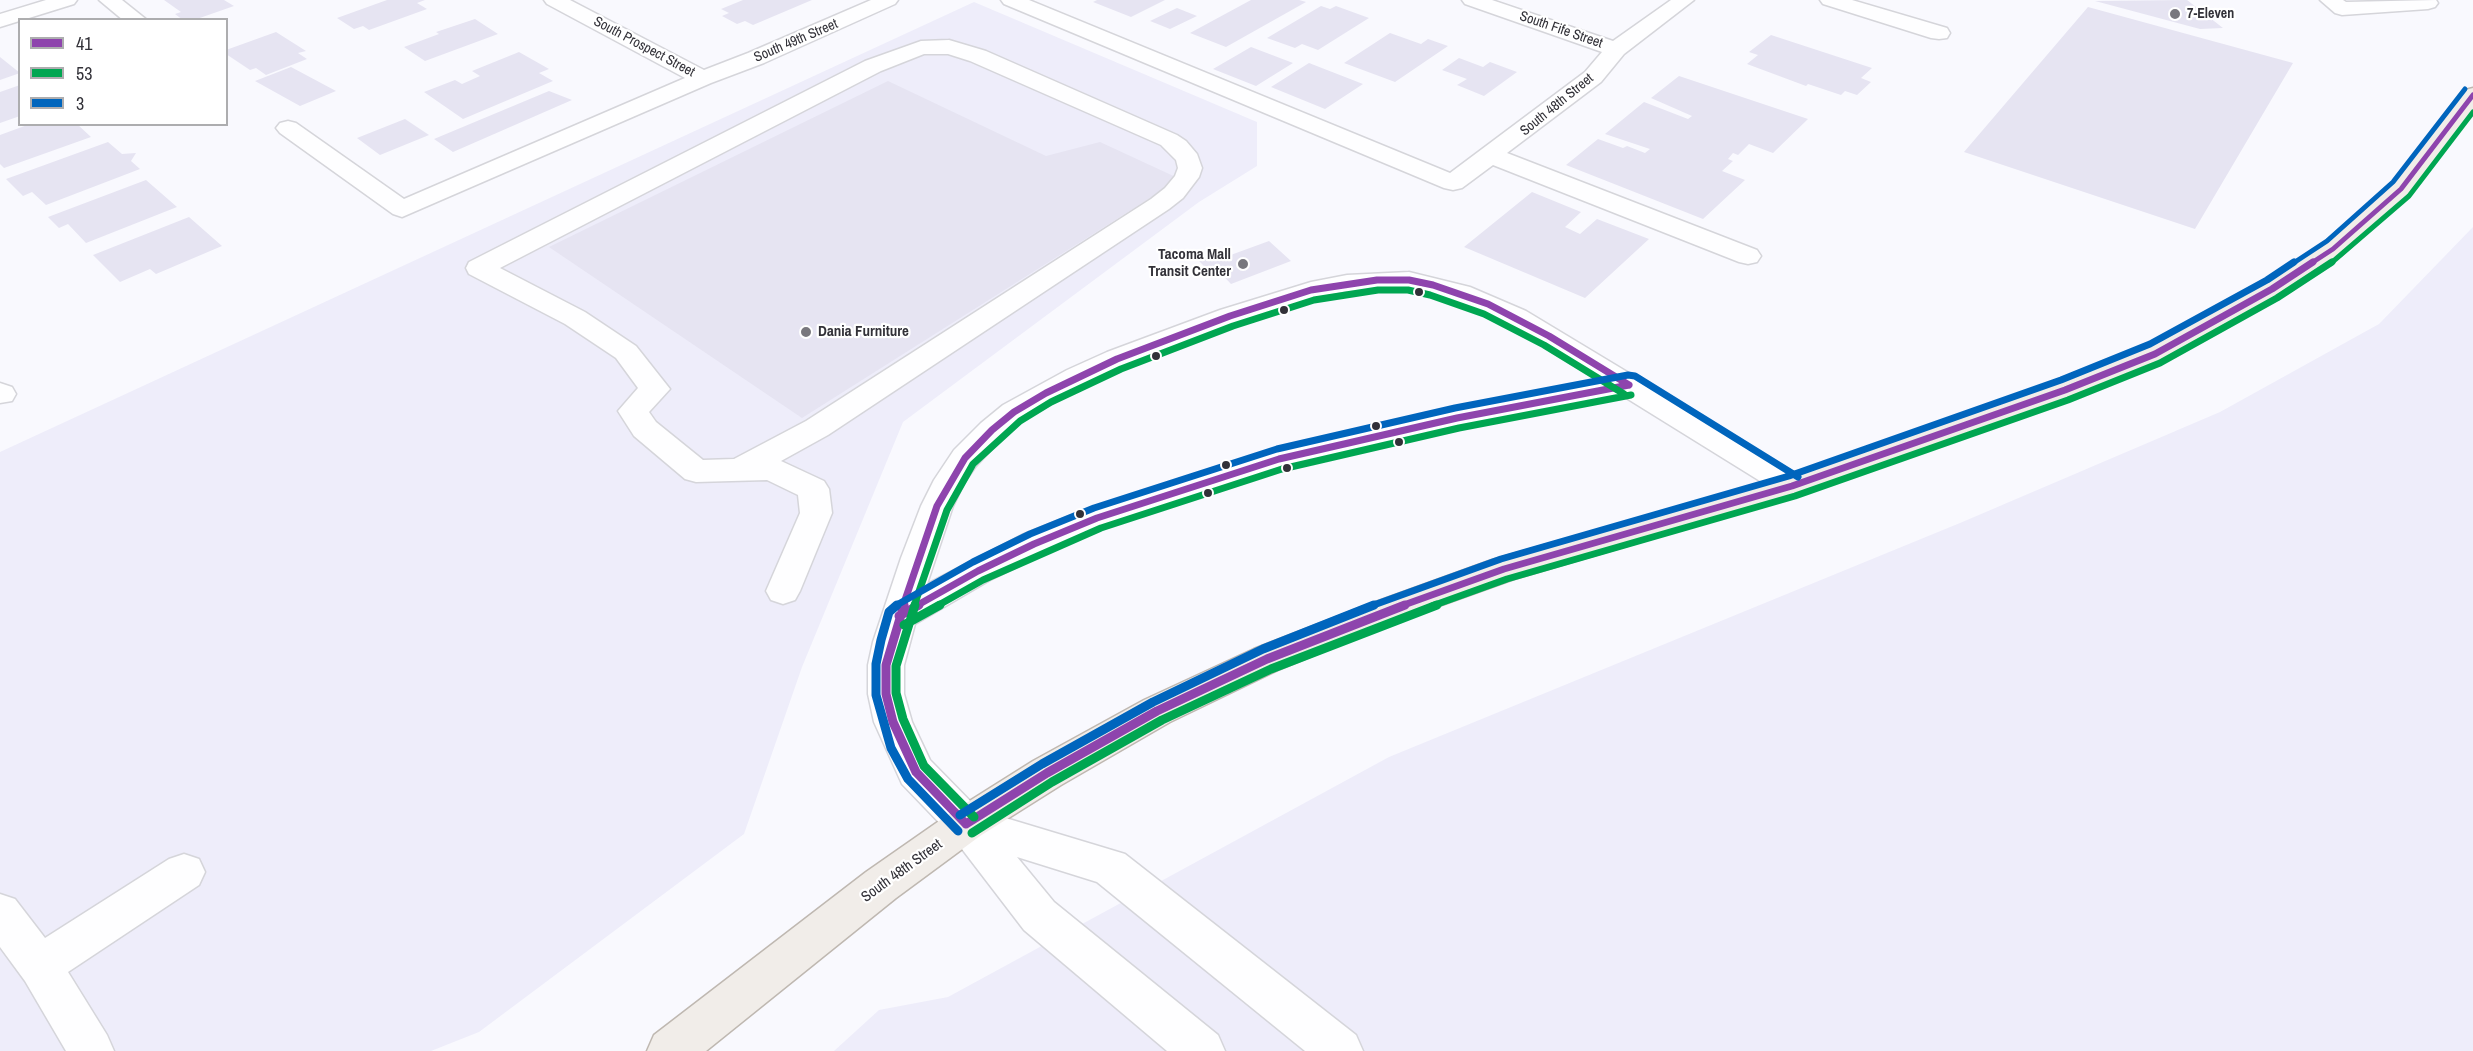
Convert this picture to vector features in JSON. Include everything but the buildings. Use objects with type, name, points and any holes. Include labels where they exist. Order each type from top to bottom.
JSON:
[{"type":"main road","name":"South 48th Street","points":[[670,1051],[881,885],[966,824],[1047,772],[1157,711],[1267,659],[1385,612],[1504,569],[1792,486],[2065,390],[2156,354],[2231,313],[2333,249],[2401,189],[2473,95]]},
{"type":"street","points":[[0,21],[67,0]]},
{"type":"street","points":[[109,0],[134,18]]},
{"type":"street","name":"South Prospect Street","points":[[554,0],[703,78]]},
{"type":"street","name":"South 49th Street","points":[[288,128],[402,208],[888,0]]},
{"type":"street","name":"South 48th Street","points":[[1011,0],[1453,183],[1492,156],[1593,77],[1616,49],[1684,0]]},
{"type":"street","name":"South Fife Street","points":[[1472,0],[1616,49]]},
{"type":"street","points":[[1830,0],[1939,33]]},
{"type":"street","points":[[2330,0],[2342,9],[2428,3],[2424,0]]},
{"type":"street","points":[[739,470],[817,428],[1160,204],[1174,194],[1187,177],[1190,168],[1188,159],[1178,146],[1169,140],[978,56],[955,48],[921,48],[890,58],[852,76],[479,268],[575,318],[626,352],[655,389],[633,411],[645,429],[696,471],[774,471],[813,489],[816,513],[783,591]]},
{"type":"street","points":[[1492,156],[1748,256]]},
{"type":"street","points":[[1202,1051],[1039,916],[966,824],[916,772],[893,722],[886,694],[886,665],[899,616],[937,506],[965,458],[992,430],[1014,412],[1087,372],[1271,302],[1347,283],[1398,280],[1433,285],[1488,304],[1516,317],[1792,486]]},
{"type":"street","points":[[899,616],[978,571],[1034,544],[1097,518],[1280,459],[1391,432],[1629,385]]},
{"type":"street","points":[[966,824],[1110,867],[1340,1051]]},
{"type":"street","points":[[40,966],[184,873]]},
{"type":"street","points":[[0,913],[40,966],[91,1051]]},
{"type":"shaded area","points":[[974,2],[1257,122],[1257,166],[1199,202],[903,422],[802,667],[744,834],[479,1032],[431,1051],[0,1051],[0,452]]},
{"type":"shaded area","points":[[2473,227],[2473,1051],[834,1051],[879,1010],[948,997],[1389,757],[1960,523],[2220,412],[2379,324]]},
{"type":"transit line","name":"3","points":[[960,815],[1042,764],[1153,702],[1263,649],[1381,602],[1501,559],[1789,476],[2061,380],[2150,344],[2267,280],[2327,241],[2393,182],[2465,89]]},
{"type":"transit line","name":"41","points":[[966,824],[1047,773],[1157,711],[1267,659],[1385,612],[1504,569],[1792,486],[2065,390],[2155,354],[2272,289],[2333,249],[2401,189],[2473,95]]},
{"type":"transit line","name":"53","points":[[972,833],[1052,782],[1162,720],[1271,669],[1389,622],[1507,579],[1795,496],[2068,400],[2160,363],[2277,298],[2340,257],[2409,196],[2473,112]]},
{"type":"transit line","name":"41","points":[[966,824],[916,772],[909,760],[893,722],[886,694],[886,665],[891,642],[937,506],[965,458],[992,430],[1014,412],[1046,393],[1117,359],[1230,316],[1311,290],[1377,280],[1409,280],[1433,285],[1488,304],[1549,336],[1629,385]]},
{"type":"transit line","name":"53","points":[[974,817],[924,766],[918,755],[903,719],[896,693],[896,666],[947,510],[973,464],[1020,421],[1051,402],[1121,369],[1233,326],[1314,300],[1378,290],[1408,290],[1430,295],[1484,314],[1544,345],[1624,394]]},
{"type":"transit line","name":"3","points":[[958,831],[908,779],[891,748],[876,695],[876,664],[881,640],[889,612],[893,607],[973,562],[1030,534],[1094,508],[1277,449],[1455,408],[1628,375],[1635,376],[1798,477]]},
{"type":"transit line","name":"41","points":[[899,616],[978,571],[1034,544],[1097,518],[1279,459],[1457,418],[1629,385]]},
{"type":"transit line","name":"53","points":[[904,625],[983,580],[1038,554],[1101,528],[1282,469],[1459,428],[1631,395]]},
{"type":"place","name":"7-Eleven","points":[[2175,14]]},
{"type":"place","name":"Tacoma Mall Transit Center","points":[[1243,264]]},
{"type":"place","name":"Dania Furniture","points":[[806,332]]}]
